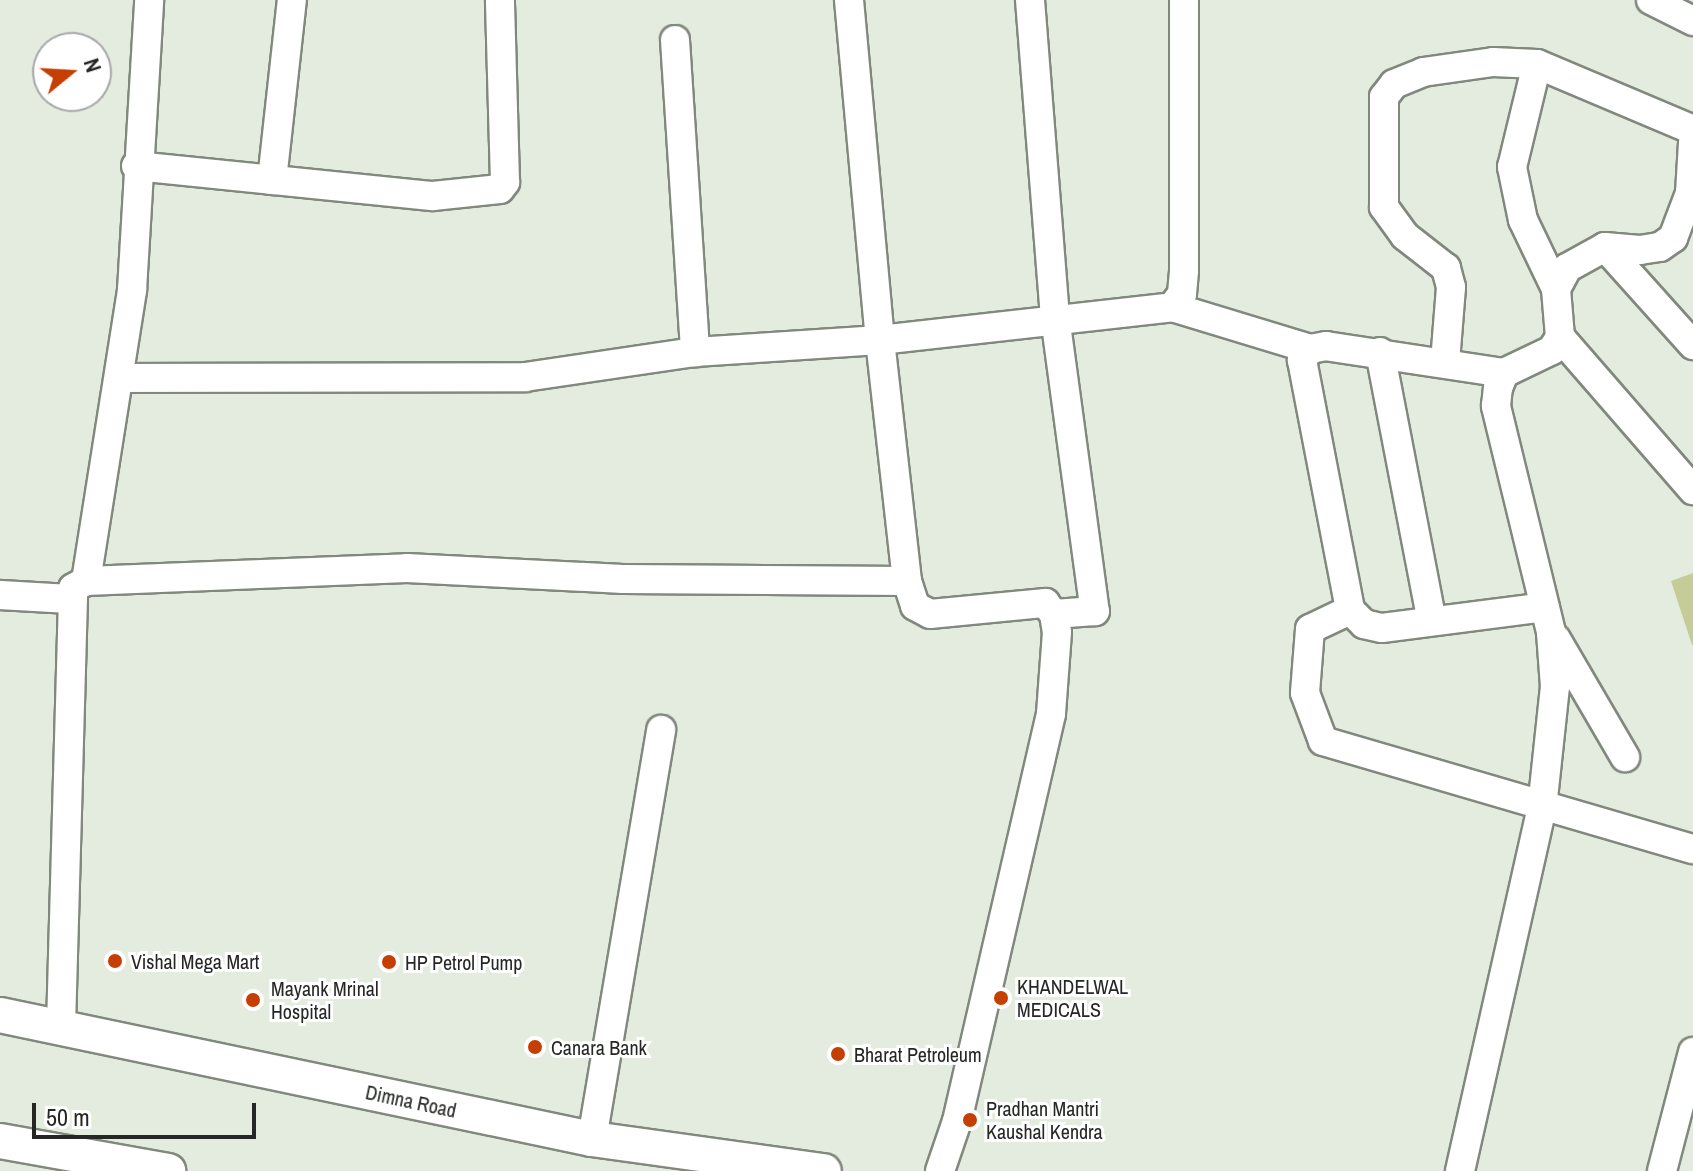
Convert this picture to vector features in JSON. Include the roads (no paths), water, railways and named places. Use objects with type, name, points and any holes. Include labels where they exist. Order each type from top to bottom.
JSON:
[{"type":"street","points":[[61,1027],[77,590],[119,378],[136,245],[136,166],[149,0]]},
{"type":"street","points":[[272,180],[292,0]]},
{"type":"street","points":[[136,166],[433,196],[500,189],[505,182],[500,0]]},
{"type":"street","points":[[849,0],[880,340],[907,581],[915,606],[930,614],[1032,601],[1045,603],[1054,614],[1051,714],[957,1121],[940,1171]]},
{"type":"street","points":[[1030,0],[1055,317],[1095,611],[1054,614]]},
{"type":"street","points":[[1172,307],[1182,294],[1184,270],[1184,0]]},
{"type":"street","points":[[1651,0],[1693,21]]},
{"type":"street","points":[[675,40],[695,352]]},
{"type":"street","points":[[1445,362],[1451,287],[1446,268],[1405,236],[1384,207],[1384,97],[1406,76],[1493,62],[1537,64],[1693,130]]},
{"type":"street","points":[[1537,64],[1512,167],[1523,220],[1556,289],[1560,337],[1693,490]]},
{"type":"street","points":[[1556,289],[1567,268],[1605,247],[1660,247],[1673,238],[1690,204],[1693,142]]},
{"type":"street","points":[[1605,247],[1693,345]]},
{"type":"street","points":[[119,378],[525,377],[695,352],[880,340],[1055,317],[1172,307],[1310,349],[1380,352],[1504,373],[1552,350],[1560,337]]},
{"type":"street","points":[[1310,349],[1302,360],[1303,381],[1350,610],[1364,624],[1382,628],[1432,621],[1548,619]]},
{"type":"street","points":[[1380,352],[1432,621]]},
{"type":"street","points":[[1460,1171],[1542,808],[1555,687],[1548,619],[1496,406],[1504,373]]},
{"type":"street","points":[[0,595],[407,568],[623,579],[907,581]]},
{"type":"street","points":[[1350,610],[1310,629],[1305,693],[1323,741],[1542,808],[1693,849]]},
{"type":"street","points":[[1548,619],[1625,757]]},
{"type":"street","points":[[592,1139],[661,730]]},
{"type":"street","name":"Dimna Road","points":[[0,1015],[592,1139],[824,1171]]},
{"type":"street","points":[[1662,1171],[1693,1052]]},
{"type":"street","points":[[0,1141],[168,1171]]},
{"type":"place","name":"Vishal Mega Mart","points":[[115,961]]},
{"type":"place","name":"HP Petrol Pump","points":[[389,962]]},
{"type":"place","name":"KHANDELWAL MEDICALS","points":[[1001,998]]},
{"type":"place","name":"Mayank Mrinal Hospital","points":[[253,1000]]},
{"type":"place","name":"Canara Bank","points":[[535,1047]]},
{"type":"place","name":"Bharat Petroleum","points":[[838,1054]]},
{"type":"place","name":"Pradhan Mantri Kaushal Kendra","points":[[970,1120]]}]
